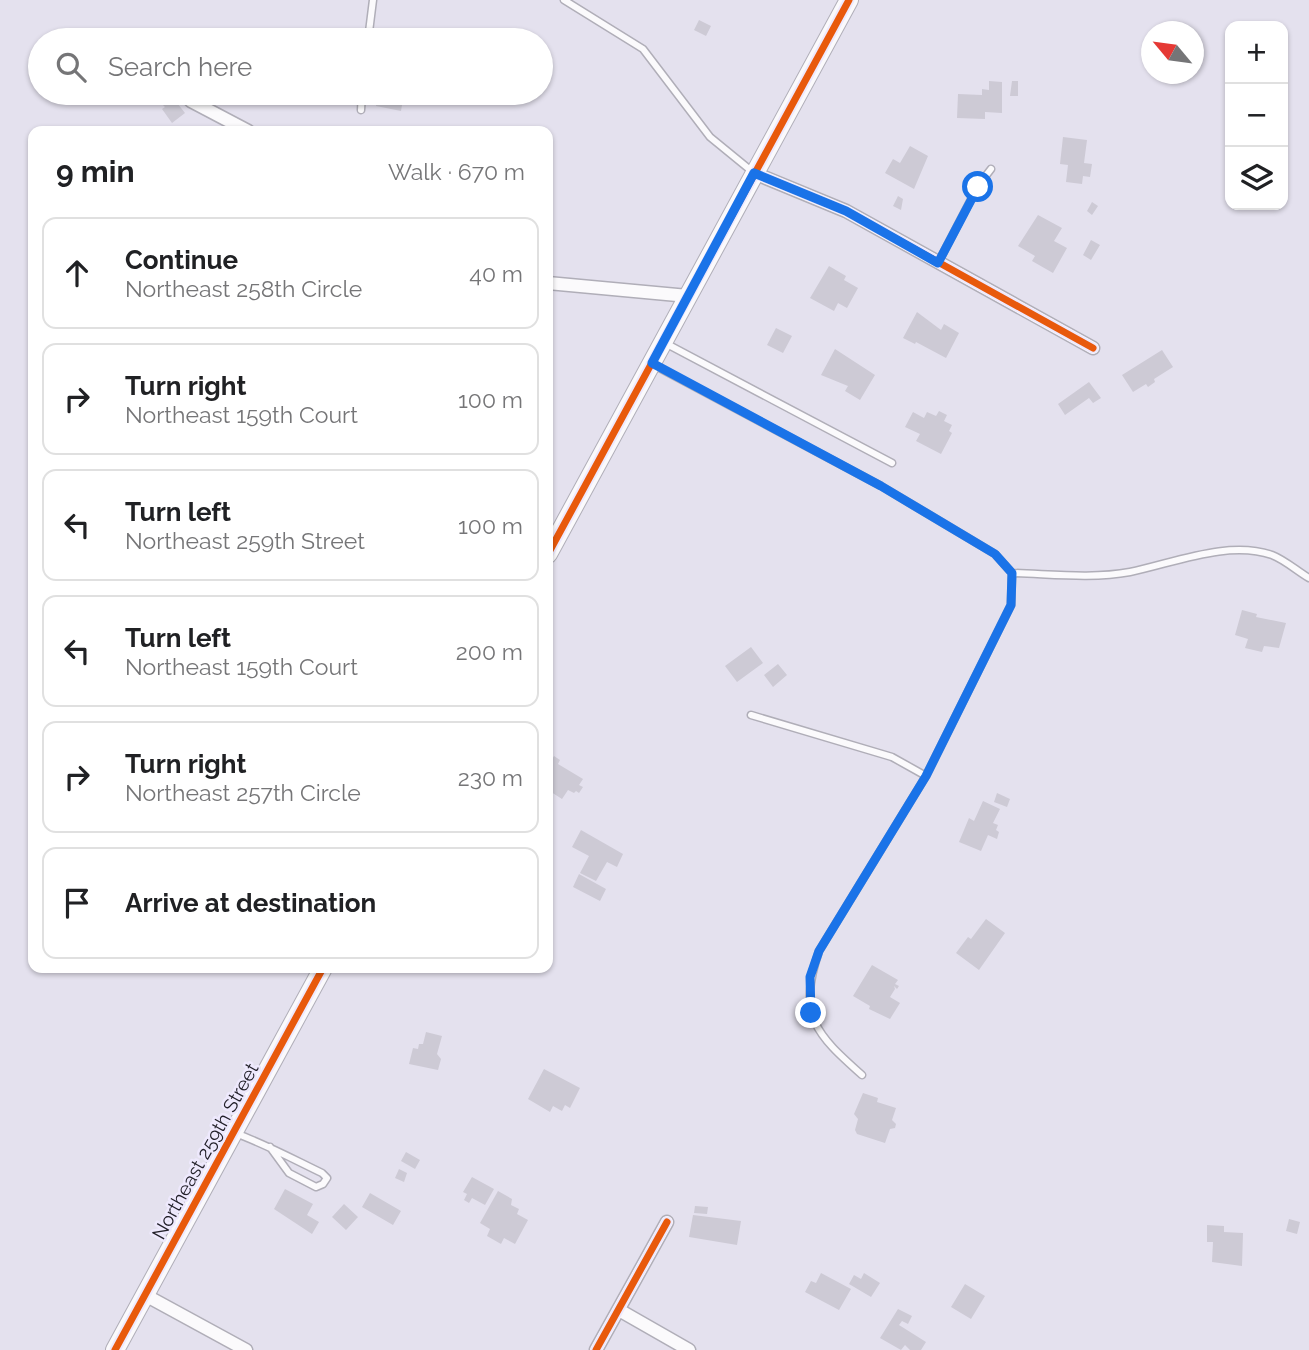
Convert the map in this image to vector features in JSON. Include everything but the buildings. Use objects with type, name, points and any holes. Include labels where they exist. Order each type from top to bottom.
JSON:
[{"type":"street","points":[[553,545],[849,0]]},
{"type":"street","points":[[199,105],[238,126]]},
{"type":"street","points":[[754,173],[846,211],[1093,348]]},
{"type":"street","points":[[553,284],[688,296]]},
{"type":"street","name":"Northeast 259th Street","points":[[115,1350],[320,973]]},
{"type":"street","points":[[596,1350],[667,1222]]},
{"type":"street","points":[[145,1295],[246,1350]]},
{"type":"street","points":[[619,1310],[689,1350]]},
{"type":"lane","points":[[370,28],[373,0]]},
{"type":"lane","points":[[564,0],[643,49],[710,137],[754,173]]},
{"type":"lane","points":[[361,105],[361,110]]},
{"type":"lane","points":[[938,263],[978,187],[991,169]]},
{"type":"lane","points":[[663,342],[892,463]]},
{"type":"lane","points":[[652,363],[881,486],[995,554],[1012,573],[1011,605],[926,776],[819,951],[810,977],[811,1013],[826,1043],[862,1075]]},
{"type":"lane","points":[[1012,573],[1082,575],[1128,572],[1206,553],[1244,551],[1273,555],[1309,578]]},
{"type":"lane","points":[[751,715],[892,757],[926,776]]},
{"type":"lane","points":[[233,1132],[270,1147],[327,1178],[323,1184],[316,1187],[289,1173],[270,1147]]},
{"type":"cycle path","points":[[553,545],[849,0]]},
{"type":"cycle path","points":[[754,173],[846,211],[1093,348]]},
{"type":"cycle path","points":[[115,1350],[320,973]]},
{"type":"cycle path","points":[[596,1350],[667,1222]]},
{"type":"route","points":[[811,1013],[810,977],[819,951],[926,776],[1011,605],[1012,573],[995,554],[881,486],[652,363],[754,173],[846,211],[938,263],[978,187]]}]
